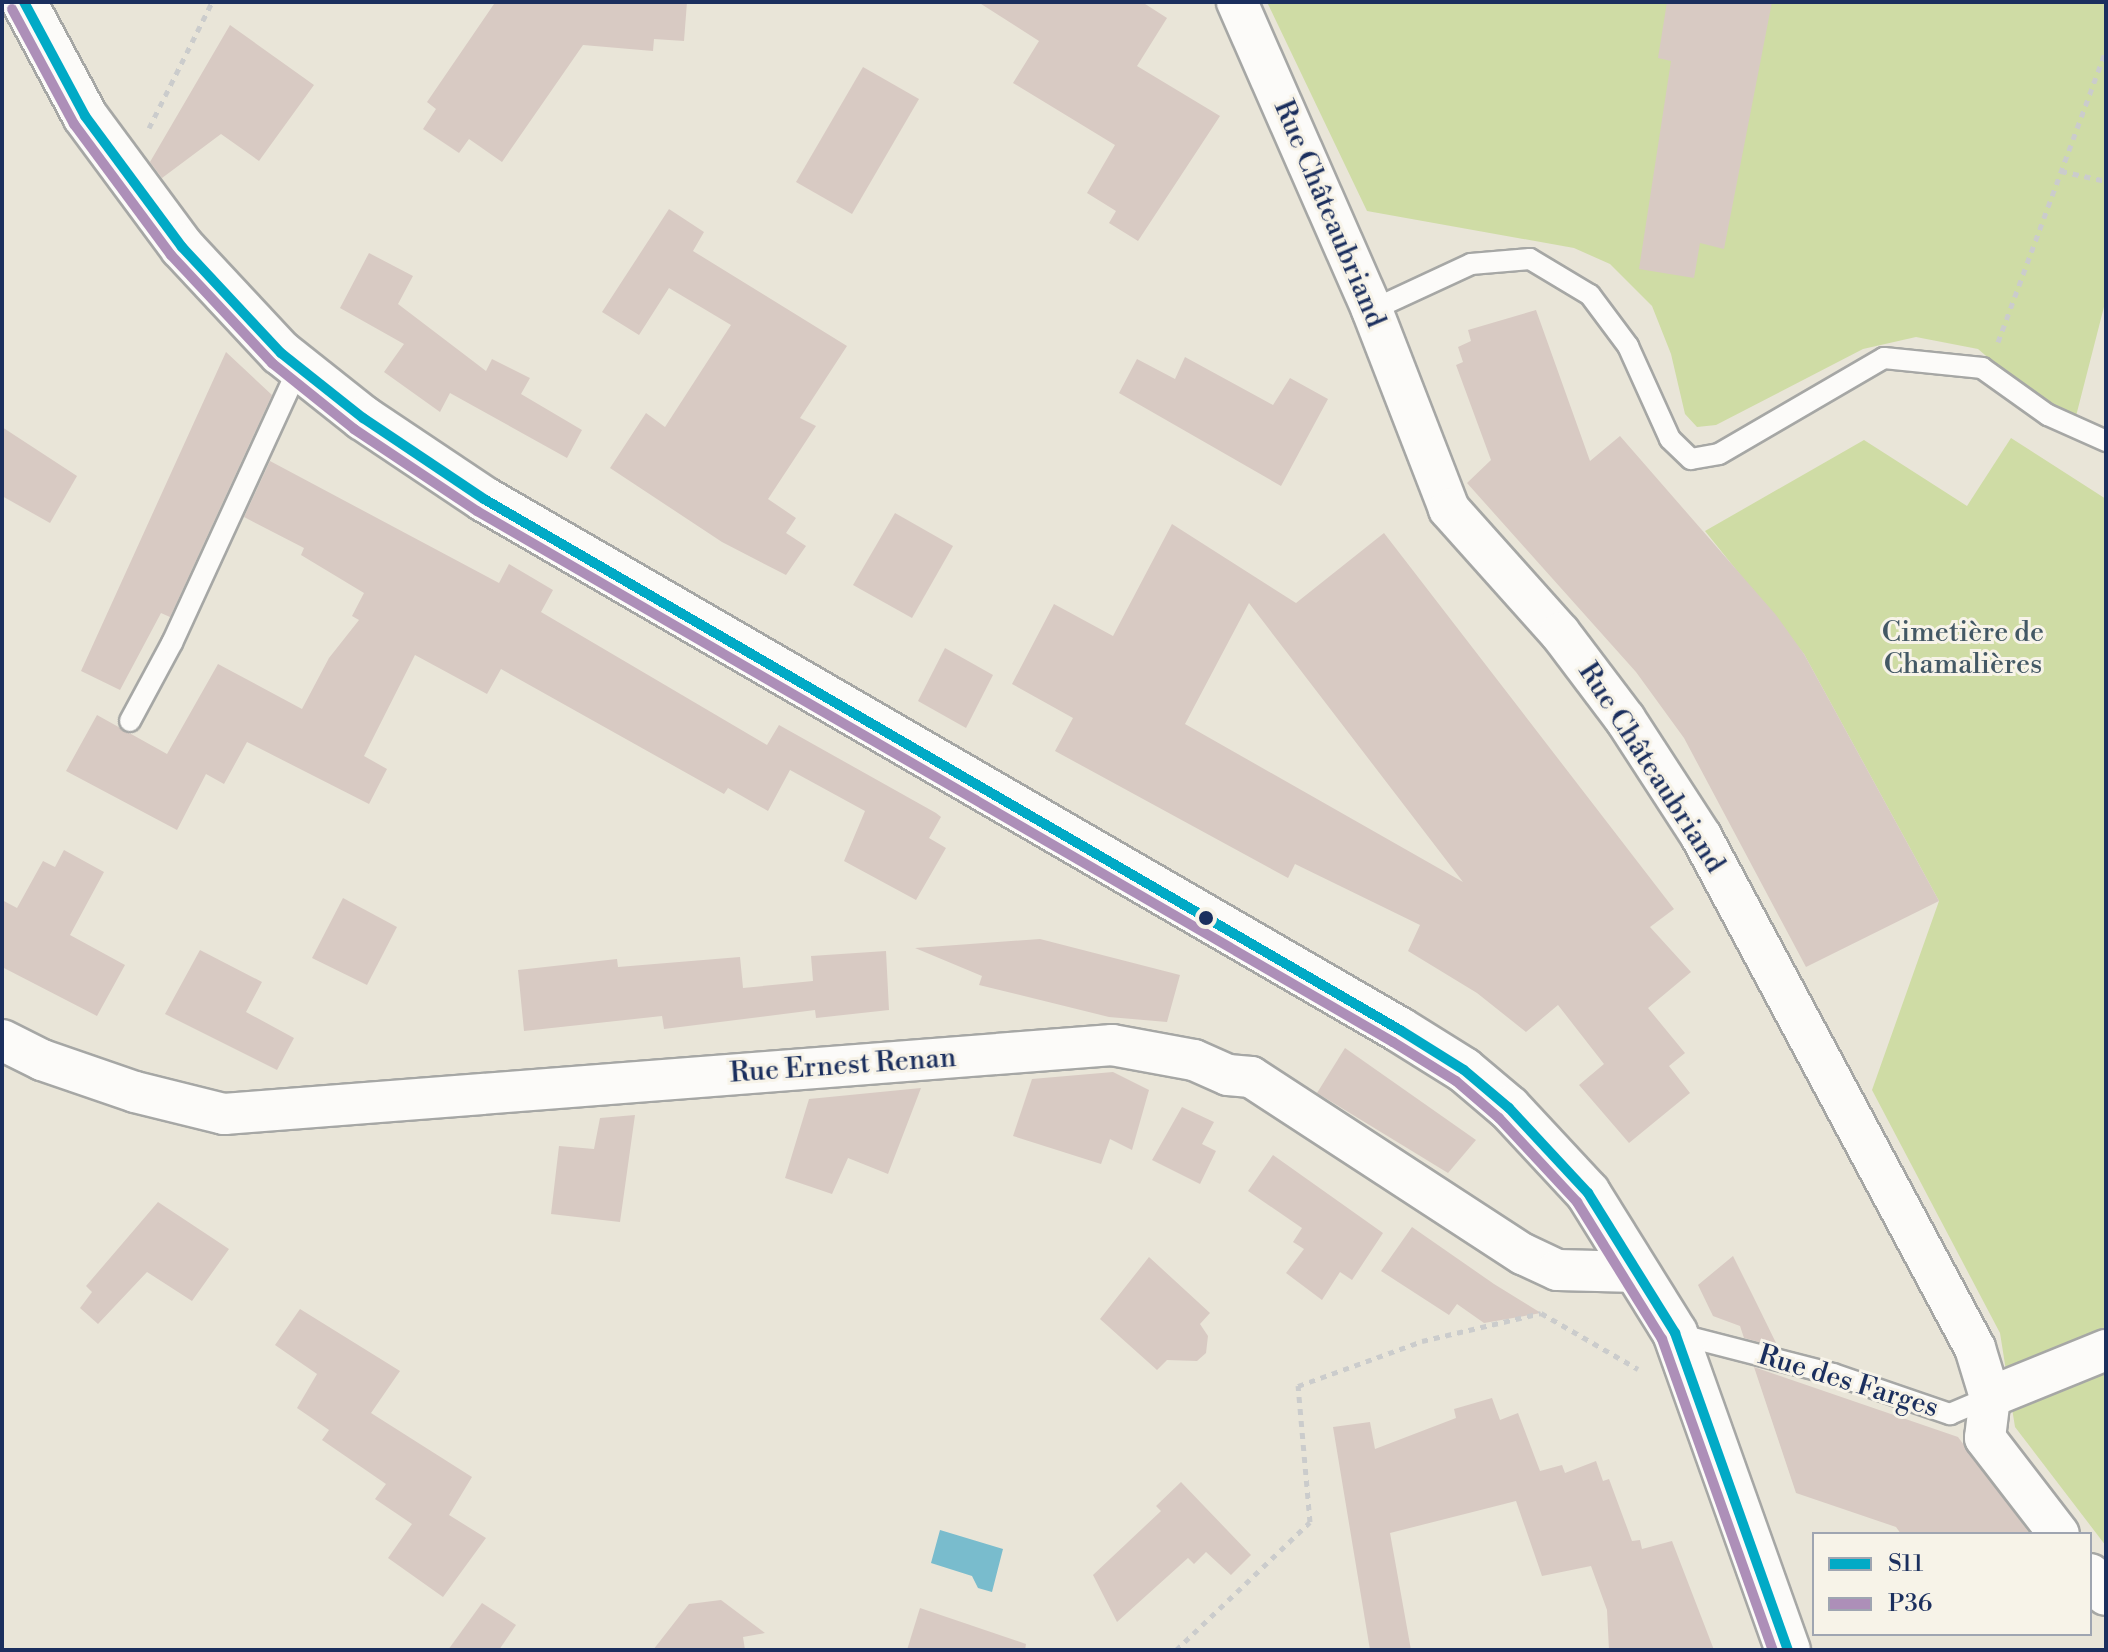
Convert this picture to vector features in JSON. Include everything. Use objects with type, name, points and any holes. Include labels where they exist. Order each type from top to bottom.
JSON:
[{"type":"main road","points":[[24,2],[85,116],[126,175],[240,313],[299,367],[439,472],[1464,1070],[1509,1108],[1588,1193],[1675,1333],[1788,1650]]},
{"type":"street","name":"Rue Châteaubriand","points":[[1237,2],[1372,310],[1449,509],[1560,633],[1625,719],[1701,836],[1975,1348],[1990,1397],[1985,1438],[2057,1532]]},
{"type":"street","name":"Rue Ernest Renan","points":[[2,1040],[42,1060],[135,1092],[224,1114],[1112,1045],[1194,1060],[1228,1075],[1251,1077],[1523,1254],[1558,1270],[1637,1272]]},
{"type":"street","name":"Rue des Farges","points":[[1990,1397],[2106,1350]]},
{"type":"street","points":[[2092,1577],[2106,1595]]},
{"type":"lane","points":[[1372,310],[1471,264],[1530,259],[1590,295],[1628,346],[1670,439],[1691,459],[1719,454],[1884,358],[1982,368],[2048,415],[2106,441]]},
{"type":"lane","points":[[130,721],[172,643],[299,367]]},
{"type":"lane","name":"Rue des Farges","points":[[1675,1333],[1833,1374],[1950,1414],[1990,1397]]},
{"type":"path","points":[[126,175],[212,2]]},
{"type":"path","points":[[1999,339],[2106,50]]},
{"type":"path","points":[[2061,171],[2106,181]]},
{"type":"path","points":[[1176,1650],[1310,1522],[1298,1386],[1422,1341],[1541,1313],[1635,1365],[1643,1375]]},
{"type":"green space","points":[[1267,2],[2106,2],[2106,299],[2075,420],[2049,410],[1978,349],[1916,337],[1863,349],[1716,425],[1697,427],[1685,414],[1671,354],[1652,306],[1610,264],[1574,248],[1367,211]]},
{"type":"green space","name":"Cimetière de Chamalières","points":[[2011,438],[2106,499],[2106,1546],[2015,1427],[2000,1333],[1872,1090],[1939,901],[1804,654],[1705,531],[1864,440],[1967,506]]},
{"type":"water","points":[[940,1530],[1003,1549],[992,1592],[978,1588],[972,1576],[931,1563]]},
{"type":"building","points":[[687,2],[684,41],[654,39],[653,51],[583,45],[502,162],[469,139],[459,153],[423,129],[436,109],[427,102],[494,4]]},
{"type":"building","points":[[978,2],[1142,2],[1167,18],[1137,66],[1220,116],[1138,241],[1109,223],[1116,211],[1087,193],[1115,145],[1013,83],[1039,41]]},
{"type":"building","points":[[1667,2],[1772,2],[1724,249],[1700,243],[1694,278],[1639,269],[1671,61],[1658,58]]},
{"type":"building","points":[[230,25],[314,85],[259,161],[221,134],[162,178],[150,162]]},
{"type":"building","points":[[863,67],[919,99],[852,214],[796,182]]},
{"type":"building","points":[[669,209],[704,232],[693,251],[847,346],[800,418],[816,426],[768,499],[796,518],[786,533],[806,546],[786,575],[722,542],[610,468],[646,413],[665,427],[731,325],[669,288],[639,335],[602,312]]},
{"type":"building","points":[[369,253],[413,276],[398,304],[486,371],[492,359],[530,378],[521,394],[582,430],[567,458],[450,393],[440,412],[384,372],[404,344],[340,308]]},
{"type":"building","points":[[1536,310],[1590,461],[1620,436],[1776,615],[1804,654],[1939,901],[1806,967],[1684,738],[1636,672],[1467,483],[1491,460],[1456,365],[1463,362],[1458,347],[1471,341],[1468,330]]},
{"type":"building","points":[[226,352],[272,395],[170,617],[161,613],[120,690],[81,671]]},
{"type":"building","points":[[1185,357],[1273,405],[1290,378],[1328,399],[1281,486],[1119,393],[1137,359],[1175,379]]},
{"type":"building","points":[[2,427],[77,476],[50,523],[2,496]]},
{"type":"building","points":[[270,461],[499,583],[509,564],[553,590],[541,612],[767,745],[779,725],[936,813],[941,817],[929,838],[946,848],[916,900],[844,861],[865,811],[790,770],[768,811],[728,788],[724,794],[501,669],[487,694],[415,655],[364,756],[387,769],[369,804],[247,742],[224,784],[206,774],[177,830],[66,771],[97,715],[167,754],[218,664],[302,709],[329,658],[359,620],[352,616],[364,593],[301,555],[304,548],[244,517]]},
{"type":"building","points":[[895,513],[953,546],[912,618],[853,585]]},
{"type":"building","points":[[1172,524],[1296,603],[1384,533],[1674,909],[1650,927],[1691,972],[1648,1008],[1685,1053],[1669,1066],[1690,1093],[1629,1143],[1579,1085],[1604,1064],[1558,1005],[1526,1032],[1477,993],[1408,951],[1420,925],[1295,864],[1288,878],[1055,751],[1073,718],[1012,684],[1054,604],[1113,636]],"holes":[[[1249,603],[1463,882],[1185,724]]]},
{"type":"building","points":[[945,648],[993,675],[966,728],[918,701]]},
{"type":"building","points":[[64,850],[104,872],[70,935],[125,965],[97,1016],[2,967],[2,900],[17,908],[43,861],[55,867]]},
{"type":"building","points":[[343,898],[397,927],[367,985],[312,958]]},
{"type":"building","points":[[1040,939],[1180,975],[1167,1022],[1109,1017],[979,985],[982,976],[915,948]]},
{"type":"building","points":[[200,950],[262,982],[246,1012],[294,1038],[277,1070],[165,1014]]},
{"type":"building","points":[[886,951],[889,1010],[816,1018],[815,1010],[664,1029],[662,1016],[524,1031],[518,970],[617,959],[618,967],[740,957],[743,988],[813,981],[811,956]]},
{"type":"building","points":[[1345,1048],[1476,1140],[1448,1173],[1317,1093]]},
{"type":"building","points":[[1113,1072],[1149,1090],[1132,1150],[1110,1139],[1101,1164],[1013,1136],[1032,1079]]},
{"type":"building","points":[[921,1088],[888,1174],[848,1158],[832,1194],[785,1178],[809,1099]]},
{"type":"building","points":[[1182,1107],[1214,1122],[1202,1144],[1216,1151],[1200,1184],[1152,1160]]},
{"type":"building","points":[[635,1115],[620,1222],[551,1214],[559,1146],[594,1149],[600,1118]]},
{"type":"building","points":[[1273,1155],[1383,1233],[1352,1280],[1340,1272],[1322,1300],[1286,1273],[1304,1249],[1293,1242],[1302,1228],[1248,1191]]},
{"type":"building","points":[[158,1202],[229,1249],[192,1301],[147,1272],[98,1324],[80,1308],[92,1292],[86,1286]]},
{"type":"building","points":[[1412,1227],[1541,1313],[1484,1323],[1457,1304],[1449,1315],[1381,1271]]},
{"type":"building","points":[[1733,1256],[1778,1347],[1744,1338],[1740,1326],[1713,1316],[1698,1285]]},
{"type":"building","points":[[1149,1257],[1210,1313],[1200,1324],[1208,1336],[1206,1353],[1197,1361],[1167,1360],[1157,1370],[1100,1319]]},
{"type":"building","points":[[300,1309],[400,1371],[371,1413],[472,1477],[449,1515],[486,1538],[443,1597],[388,1558],[412,1524],[375,1499],[386,1484],[322,1440],[329,1430],[297,1408],[317,1374],[275,1345]]},
{"type":"building","points":[[1754,1367],[1958,1437],[2029,1532],[1900,1532],[1896,1527],[1796,1493]]},
{"type":"building","points":[[1492,1398],[1500,1420],[1518,1413],[1540,1471],[1562,1465],[1565,1473],[1596,1461],[1603,1481],[1609,1479],[1632,1541],[1640,1540],[1642,1549],[1672,1541],[1714,1650],[1609,1650],[1607,1610],[1591,1566],[1542,1576],[1516,1501],[1390,1533],[1411,1650],[1370,1650],[1333,1427],[1370,1422],[1375,1449],[1456,1418],[1454,1409]]},
{"type":"building","points":[[1181,1482],[1251,1555],[1231,1575],[1206,1552],[1194,1564],[1188,1558],[1117,1622],[1093,1575],[1161,1511],[1156,1506]]},
{"type":"building","points":[[721,1600],[765,1633],[743,1637],[745,1650],[653,1650],[689,1604]]},
{"type":"building","points":[[482,1603],[516,1625],[499,1650],[448,1650]]},
{"type":"building","points":[[920,1608],[1026,1644],[1025,1650],[907,1650]]},
{"type":"transit line","name":"S11","points":[[24,2],[85,116],[182,247],[281,353],[363,418],[484,499],[1400,1030],[1464,1070],[1509,1108],[1588,1193],[1675,1333],[1788,1650]]},
{"type":"transit line","name":"P36","points":[[12,9],[74,124],[171,255],[272,363],[354,429],[477,511],[1393,1042],[1456,1081],[1499,1118],[1577,1202],[1662,1339],[1773,1650]]}]
